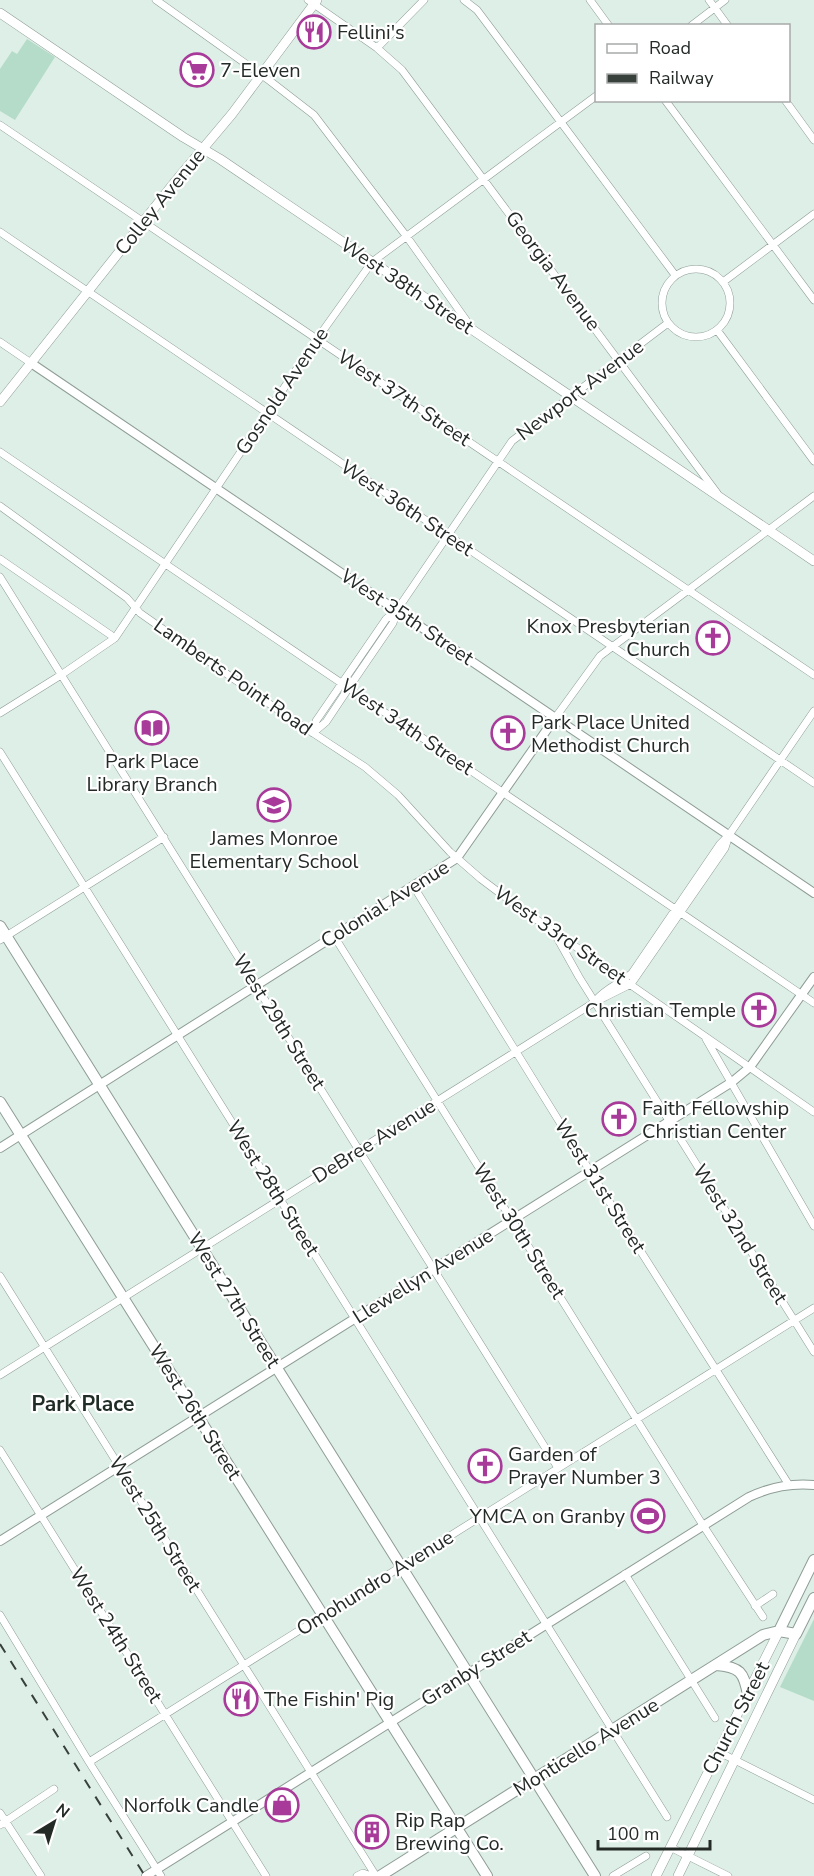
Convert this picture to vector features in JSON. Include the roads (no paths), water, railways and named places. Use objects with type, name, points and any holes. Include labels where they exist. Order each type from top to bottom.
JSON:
[{"type":"main road","name":"Colley Avenue","points":[[0,402],[262,76],[313,1]]},
{"type":"main road","name":"West 38th Street","points":[[0,13],[814,561]]},
{"type":"main road","name":"West 27th Street","points":[[2,934],[595,1876]]},
{"type":"main road","name":"West 26th Street","points":[[0,1102],[487,1876]]},
{"type":"main road","name":"Church Street","points":[[656,1876],[814,1560]]},
{"type":"main road","name":"Church Street","points":[[678,1876],[814,1598]]},
{"type":"main road","points":[[779,1631],[796,1634]]},
{"type":"main road","name":"Monticello Avenue","points":[[380,1876],[763,1635],[779,1631]]},
{"type":"main road","points":[[716,1665],[739,1671],[746,1680],[748,1695]]},
{"type":"street","points":[[156,0],[314,115],[474,332]]},
{"type":"street","points":[[377,48],[424,0]]},
{"type":"street","points":[[464,0],[477,10],[675,275]]},
{"type":"street","points":[[590,0],[608,24]]},
{"type":"street","points":[[709,0],[727,24]]},
{"type":"street","points":[[694,24],[725,0]]},
{"type":"street","name":"Georgia Avenue","points":[[313,1],[377,48],[402,70],[722,500]]},
{"type":"street","name":"Gosnold Avenue","points":[[0,713],[62,675],[115,638],[317,339],[372,262],[595,98]]},
{"type":"street","points":[[666,102],[814,300]]},
{"type":"street","points":[[786,102],[814,140]]},
{"type":"street","name":"West 37th Street","points":[[0,125],[814,675]]},
{"type":"street","points":[[723,282],[814,214]]},
{"type":"street","name":"West 36th Street","points":[[0,232],[814,783]]},
{"type":"street","points":[[689,269],[704,269],[712,272],[723,282],[730,304],[727,319],[717,330],[702,337],[687,336],[679,333],[668,323],[661,301],[665,286],[675,275],[689,269]]},
{"type":"street","name":"Newport Avenue","points":[[313,733],[316,721],[342,683],[386,619],[397,610],[517,436],[668,323]]},
{"type":"street","points":[[717,330],[814,461]]},
{"type":"street","name":"West 35th Street","points":[[0,342],[814,893]]},
{"type":"street","name":"West 34th Street","points":[[0,452],[814,1003]]},
{"type":"street","name":"Colonial Avenue","points":[[0,1148],[457,858],[600,656],[814,496]]},
{"type":"street","name":"Lamberts Point Road","points":[[0,506],[127,598],[141,613],[216,667],[364,766],[398,795],[457,858]]},
{"type":"street","points":[[0,559],[115,638]]},
{"type":"street","name":"West 29th Street","points":[[0,577],[558,1468]]},
{"type":"street","name":"Newport Avenue","points":[[313,733],[326,722],[393,623],[397,610]]},
{"type":"street","name":"DeBree Avenue","points":[[0,1375],[595,1002],[602,993],[628,982],[632,973],[678,911],[720,844],[729,835],[814,711]]},
{"type":"street","name":"West 28th Street","points":[[0,752],[668,1817]]},
{"type":"street","points":[[2,934],[84,888],[164,837]]},
{"type":"street","name":"West 33rd Street","points":[[457,858],[481,879],[554,932],[814,1112]]},
{"type":"street","name":"West 31st Street","points":[[414,887],[789,1485]]},
{"type":"street","name":"West 32nd Street","points":[[554,932],[595,1002],[814,1353]]},
{"type":"street","name":"West 30th Street","points":[[334,936],[762,1617]]},
{"type":"street","name":"Llewellyn Avenue","points":[[0,1541],[732,1082],[750,1067],[814,977]]},
{"type":"street","points":[[703,1034],[814,1226]]},
{"type":"street","name":"West 25th Street","points":[[0,1276],[374,1876]]},
{"type":"street","name":"Omohundro Avenue","points":[[89,1762],[814,1308]]},
{"type":"street","name":"West 24th Street","points":[[0,1450],[266,1876]]},
{"type":"street","name":"Granby Street","points":[[146,1876],[159,1873],[232,1821],[748,1497],[761,1491],[789,1485],[814,1485]]},
{"type":"street","points":[[625,1575],[715,1718]]},
{"type":"street","points":[[755,1606],[773,1594]]},
{"type":"street","points":[[0,1615],[159,1873]]},
{"type":"street","points":[[719,1752],[814,1800]]},
{"type":"street","points":[[3,1823],[54,1789]]},
{"type":"street","points":[[0,1813],[3,1823],[41,1876]]},
{"type":"street","points":[[670,1847],[728,1876]]},
{"type":"street","points":[[613,1876],[646,1856]]},
{"type":"street","points":[[357,1876],[363,1873],[374,1876]]},
{"type":"railway","points":[[0,1644],[145,1876]]},
{"type":"place","name":"Fellini's","points":[[314,32]]},
{"type":"place","name":"7-Eleven","points":[[197,70]]},
{"type":"place","name":"Knox Presbyterian Church","points":[[713,638]]},
{"type":"place","name":"Park Place Library Branch","points":[[152,728]]},
{"type":"place","name":"Park Place United Methodist Church","points":[[508,733]]},
{"type":"place","name":"James Monroe Elementary School","points":[[274,805]]},
{"type":"place","name":"Christian Temple","points":[[759,1010]]},
{"type":"place","name":"Faith Fellowship Christian Center","points":[[619,1119]]},
{"type":"place","name":"Garden of Prayer Number 3","points":[[485,1466]]},
{"type":"place","name":"YMCA on Granby","points":[[648,1516]]},
{"type":"place","name":"The Fishin' Pig","points":[[241,1699]]},
{"type":"place","name":"Norfolk Candle","points":[[282,1805]]},
{"type":"place","name":"Rip Rap Brewing Co.","points":[[372,1832]]},
{"type":"district","name":"Park Place","points":[[83,1404]]}]
